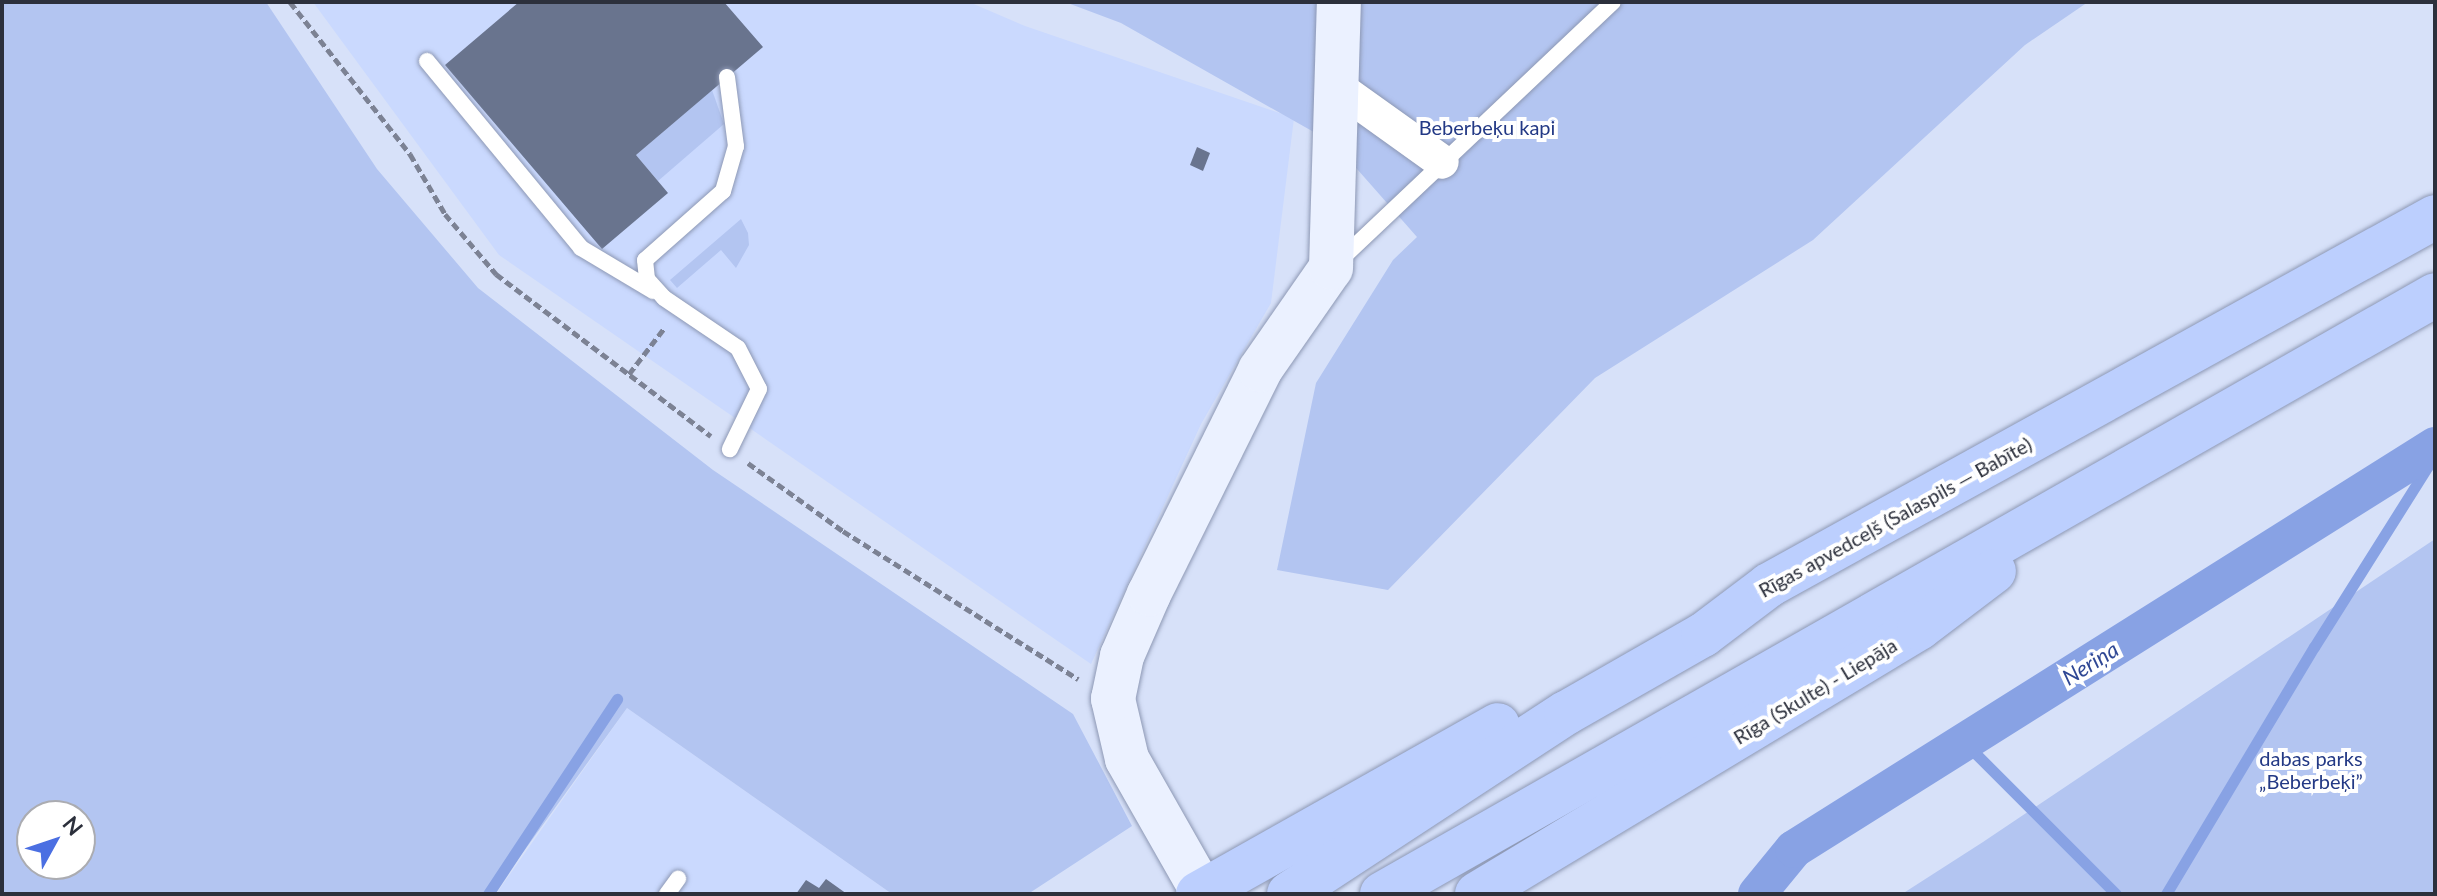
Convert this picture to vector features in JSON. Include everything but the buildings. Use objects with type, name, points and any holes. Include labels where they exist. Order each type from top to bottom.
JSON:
[{"type":"highway","name":"Rīgas apvedceļš (Salaspils — Babīte)","points":[[1289,894],[1566,713],[1703,635],[1769,585],[2435,217]]},
{"type":"highway","points":[[1382,894],[2435,295]]},
{"type":"highway","name":"Rīga (Skulte) - Liepāja","points":[[1477,894],[1919,628],[2136,464]]},
{"type":"highway","points":[[1200,893],[1692,615],[1769,585]]},
{"type":"street","points":[[1200,893],[1127,759],[1113,699],[1122,656],[1149,594],[1260,370],[1331,268],[1339,2]]},
{"type":"street","points":[[1336,86],[1442,162]]},
{"type":"lane","points":[[1331,268],[1613,2]]},
{"type":"lane","points":[[427,61],[581,248],[664,298],[738,348],[759,389],[730,449]]},
{"type":"lane","points":[[664,298],[647,279],[645,260],[723,191],[736,146],[727,77]]},
{"type":"lane","points":[[667,894],[678,879]]},
{"type":"path","points":[[290,2],[410,154],[445,214],[496,274],[843,531],[1113,699]]},
{"type":"path","points":[[629,374],[679,308]]},
{"type":"shaded area","points":[[313,2],[969,2],[1025,26],[1294,118],[1271,303],[1201,424],[1091,664],[499,255]]},
{"type":"shaded area","points":[[627,708],[892,894],[496,894]]},
{"type":"green space","points":[[2,2],[266,2],[377,169],[478,288],[713,470],[1073,714],[1132,826],[1028,894],[892,894],[627,708],[493,894],[2,894]]},
{"type":"green space","name":"Beberbeķu kapi","points":[[1065,2],[2088,2],[2025,45],[1813,240],[1595,378],[1388,590],[1277,570],[1316,383],[1393,260],[1417,237],[1335,144],[1121,23]]},
{"type":"green space","points":[[712,90],[724,124],[658,181],[636,155]]},
{"type":"green space","points":[[741,219],[748,233],[749,245],[736,268],[721,250],[677,288],[670,280]]},
{"type":"green space","name":"dabas parks „Beberbeķi”","points":[[2435,539],[2435,894],[1902,894],[1983,842]]},
{"type":"waterway","name":"Neriņa","points":[[1757,894],[1794,849],[2435,446]]},
{"type":"waterway","points":[[2166,894],[2314,647],[2435,455]]},
{"type":"waterway","points":[[488,894],[617,699]]},
{"type":"waterway","points":[[1964,742],[2116,894]]}]
